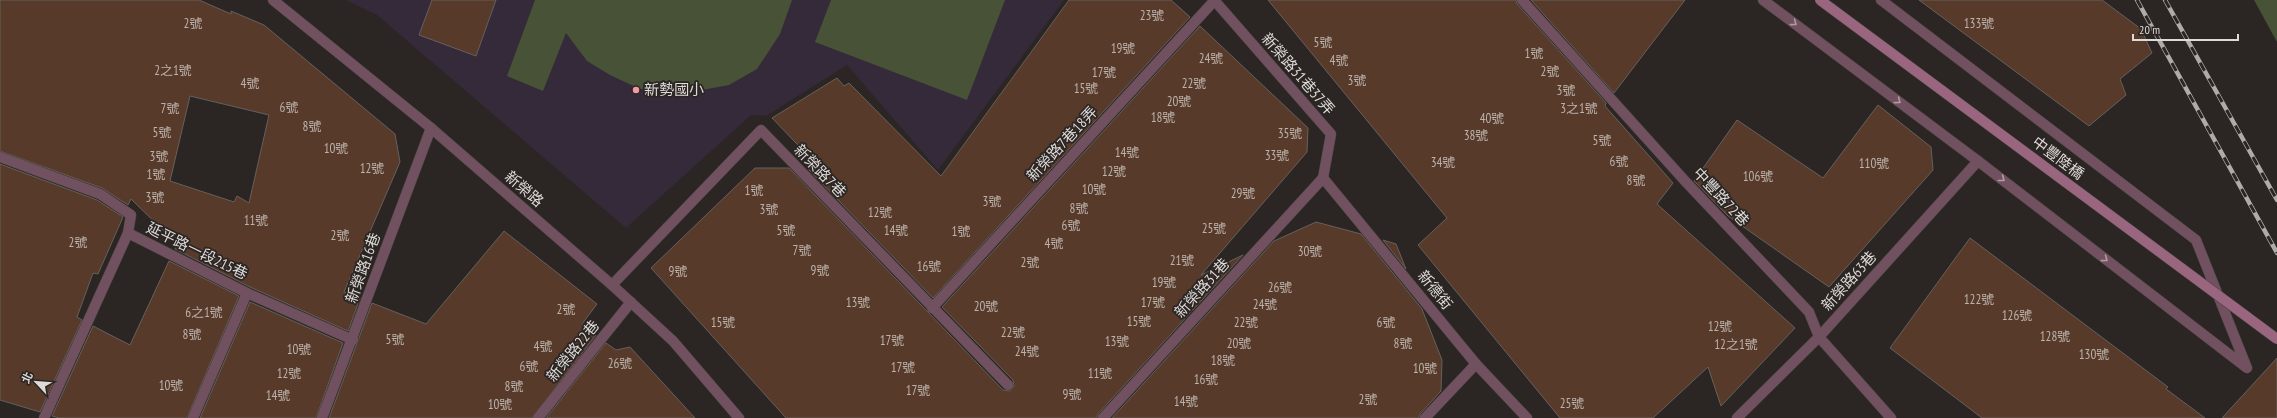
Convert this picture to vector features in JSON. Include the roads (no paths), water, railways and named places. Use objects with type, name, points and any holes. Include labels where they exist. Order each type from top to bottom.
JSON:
[{"type":"main road","name":"中豐陸橋","points":[[1820,0],[2277,339]]},
{"type":"street","name":"新榮路","points":[[273,0],[431,128],[631,302],[673,341],[739,418]]},
{"type":"street","name":"中豐路72巷","points":[[1522,0],[1685,180],[1808,312],[1819,337],[1891,418]]},
{"type":"street","points":[[1763,0],[1978,161],[2247,368],[2196,240],[1881,0]]},
{"type":"street","name":"新榮路31巷37弄","points":[[1214,1],[1331,134],[1323,178]]},
{"type":"street","name":"新榮路7巷18弄","points":[[932,308],[1214,1]]},
{"type":"street","name":"新榮路16巷","points":[[322,418],[353,340],[431,128]]},
{"type":"street","name":"新榮路7巷","points":[[612,285],[761,130],[1008,385]]},
{"type":"street","name":"延平路一段215巷","points":[[0,156],[100,194],[131,215],[128,233],[247,292],[353,340]]},
{"type":"street","name":"新榮路63巷","points":[[1737,418],[1819,337],[1978,161]]},
{"type":"street","name":"新德街","points":[[1323,178],[1476,364],[1527,418]]},
{"type":"street","name":"新榮路31巷","points":[[1103,418],[1323,178]]},
{"type":"street","points":[[44,418],[128,233]]},
{"type":"street","name":"延平路一段215巷","points":[[193,418],[247,292]]},
{"type":"street","name":"新榮路22巷","points":[[538,418],[631,302]]},
{"type":"street","points":[[1425,418],[1476,364]]},
{"type":"railway","points":[[2137,0],[2277,253]]},
{"type":"railway","points":[[2165,0],[2277,200]]},
{"type":"place","name":"新勢國小","points":[[636,90]]}]
